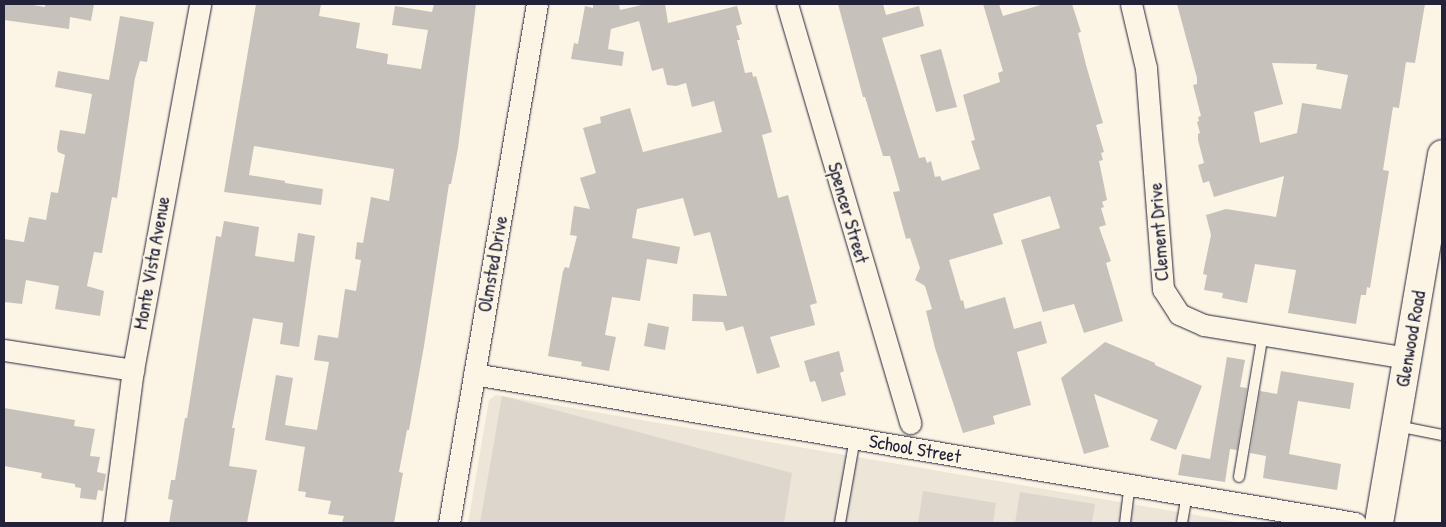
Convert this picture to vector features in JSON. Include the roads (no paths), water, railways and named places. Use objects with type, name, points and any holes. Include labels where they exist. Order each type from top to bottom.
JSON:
[{"type":"street","name":"Monte Vista Avenue","points":[[113,523],[133,370],[200,4]]},
{"type":"street","name":"Olmsted Drive","points":[[449,523],[537,4]]},
{"type":"street","name":"Spencer Street","points":[[787,4],[910,423]]},
{"type":"street","name":"Clement Drive","points":[[1131,4],[1146,68],[1162,290],[1179,314],[1204,325],[1407,358]]},
{"type":"street","name":"Glenwood Road","points":[[1379,523],[1441,170]]},
{"type":"street","points":[[4,350],[133,370]]},
{"type":"street","name":"School Street","points":[[474,374],[1355,523]]},
{"type":"lane","points":[[1239,477],[1263,334]]},
{"type":"lane","points":[[1396,426],[1442,435]]},
{"type":"lane","points":[[840,523],[855,438]]},
{"type":"lane","points":[[1125,523],[1130,485]]},
{"type":"lane","points":[[1182,523],[1187,495]]}]
